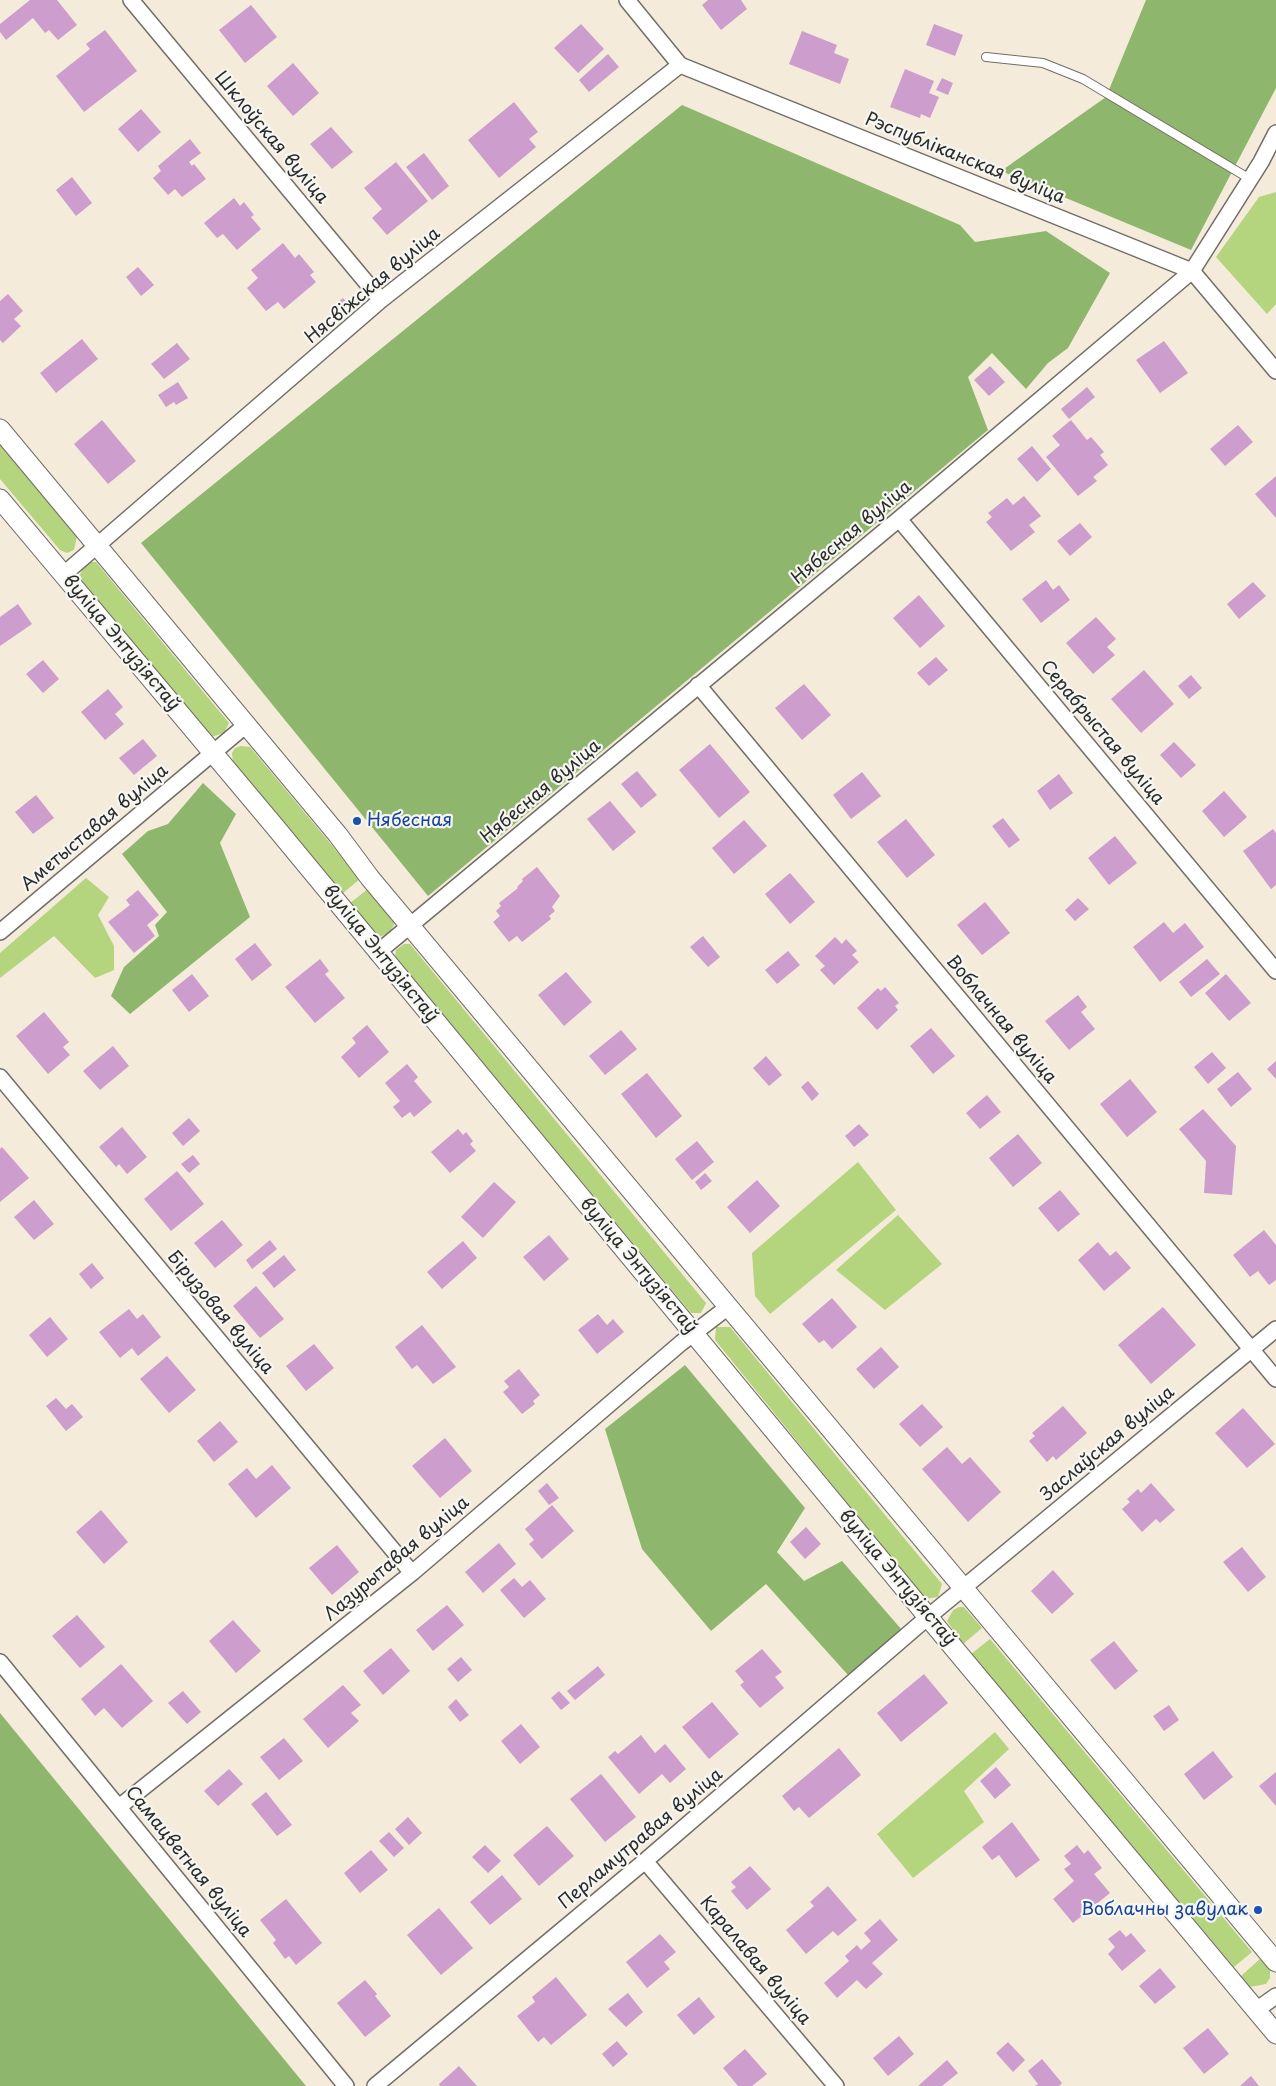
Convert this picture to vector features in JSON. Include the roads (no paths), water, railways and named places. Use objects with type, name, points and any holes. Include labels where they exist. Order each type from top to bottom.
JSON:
[{"type":"street","name":"Шклоўская вуліца","points":[[131,0],[381,300]]},
{"type":"street","name":"Рэспубліканская вуліца","points":[[627,0],[680,65],[1192,271],[1276,371]]},
{"type":"street","name":"Нясвіжская вуліца","points":[[64,575],[381,300],[680,65]]},
{"type":"street","name":"Нябесная вуліца","points":[[377,953],[898,519],[1192,271],[1250,179],[1276,133]]},
{"type":"street","points":[[0,429],[410,925],[1276,1962]]},
{"type":"street","name":"вуліца Энтузіястаў","points":[[0,499],[214,754],[377,953],[1276,2034]]},
{"type":"street","name":"Серабрыстая вуліца","points":[[898,519],[1276,971]]},
{"type":"street","name":"Воблачная вуліца","points":[[698,685],[1276,1379]]},
{"type":"street","name":"Аметыставая вуліца","points":[[0,932],[246,726]]},
{"type":"street","name":"Бірузовая вуліца","points":[[0,1077],[412,1573]]},
{"type":"street","name":"Лазурытавая вуліца","points":[[119,1808],[412,1573],[728,1307]]},
{"type":"street","name":"Заслаўская вуліца","points":[[928,1617],[1276,1329]]},
{"type":"street","name":"Перламутравая вуліца","points":[[375,2086],[645,1861],[928,1617]]},
{"type":"street","name":"Самацветная вуліца","points":[[0,1662],[346,2086]]},
{"type":"street","name":"Каралавая вуліца","points":[[645,1861],[836,2086]]},
{"type":"street","points":[[1256,2010],[1276,1996]]},
{"type":"lane","points":[[986,56],[1043,63],[1082,79],[1250,179]]},
{"type":"place","name":"Нябесная","points":[[357,821]]},
{"type":"place","name":"Воблачны завулак","points":[[1258,1910]]}]
